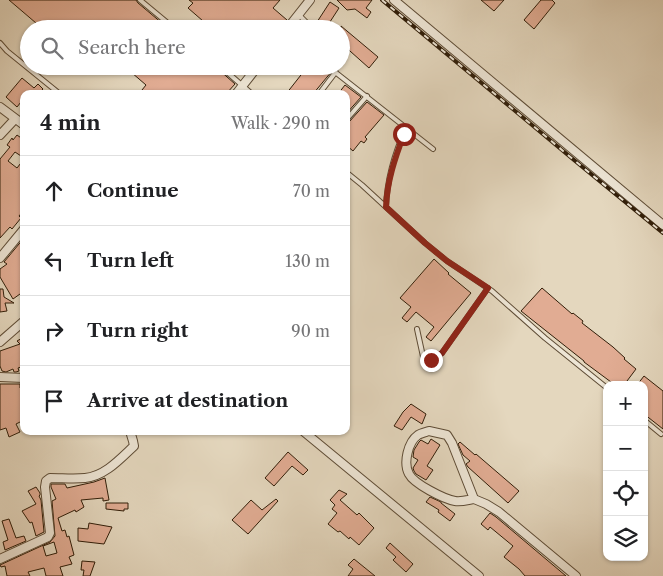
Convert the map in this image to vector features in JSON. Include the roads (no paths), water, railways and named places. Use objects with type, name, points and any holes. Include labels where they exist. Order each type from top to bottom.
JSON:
[{"type":"street","points":[[294,20],[310,0]]},
{"type":"street","points":[[394,0],[663,225]]},
{"type":"street","points":[[240,90],[251,75]]},
{"type":"street","points":[[0,107],[20,122]]},
{"type":"street","points":[[0,135],[15,119]]},
{"type":"street","points":[[0,258],[20,233]]},
{"type":"street","points":[[0,342],[20,324]]},
{"type":"street","points":[[0,377],[20,378]]},
{"type":"street","points":[[474,499],[447,435],[429,431],[418,434],[407,454],[407,468],[412,479],[440,496],[457,502],[474,499],[486,504],[499,512],[576,576]]},
{"type":"street","points":[[0,559],[48,537],[50,533],[46,481],[50,478],[88,478],[99,474],[116,463],[134,446],[132,435]]},
{"type":"street","points":[[308,435],[478,576]]},
{"type":"lane","points":[[140,0],[164,20]]},
{"type":"lane","points":[[298,14],[304,20]]},
{"type":"lane","points":[[0,43],[20,61]]},
{"type":"lane","points":[[37,75],[55,90]]},
{"type":"lane","points":[[230,75],[248,90]]},
{"type":"lane","points":[[322,90],[334,75]]},
{"type":"lane","points":[[340,75],[433,149]]},
{"type":"lane","points":[[350,115],[367,96]]},
{"type":"lane","points":[[386,207],[394,159],[406,128]]},
{"type":"lane","points":[[350,176],[447,261],[488,288],[545,338],[603,385]]},
{"type":"lane","points":[[417,329],[424,360],[431,360],[442,353],[488,288]]},
{"type":"lane","points":[[648,423],[661,434]]},
{"type":"railway","points":[[382,0],[663,233]]}]
